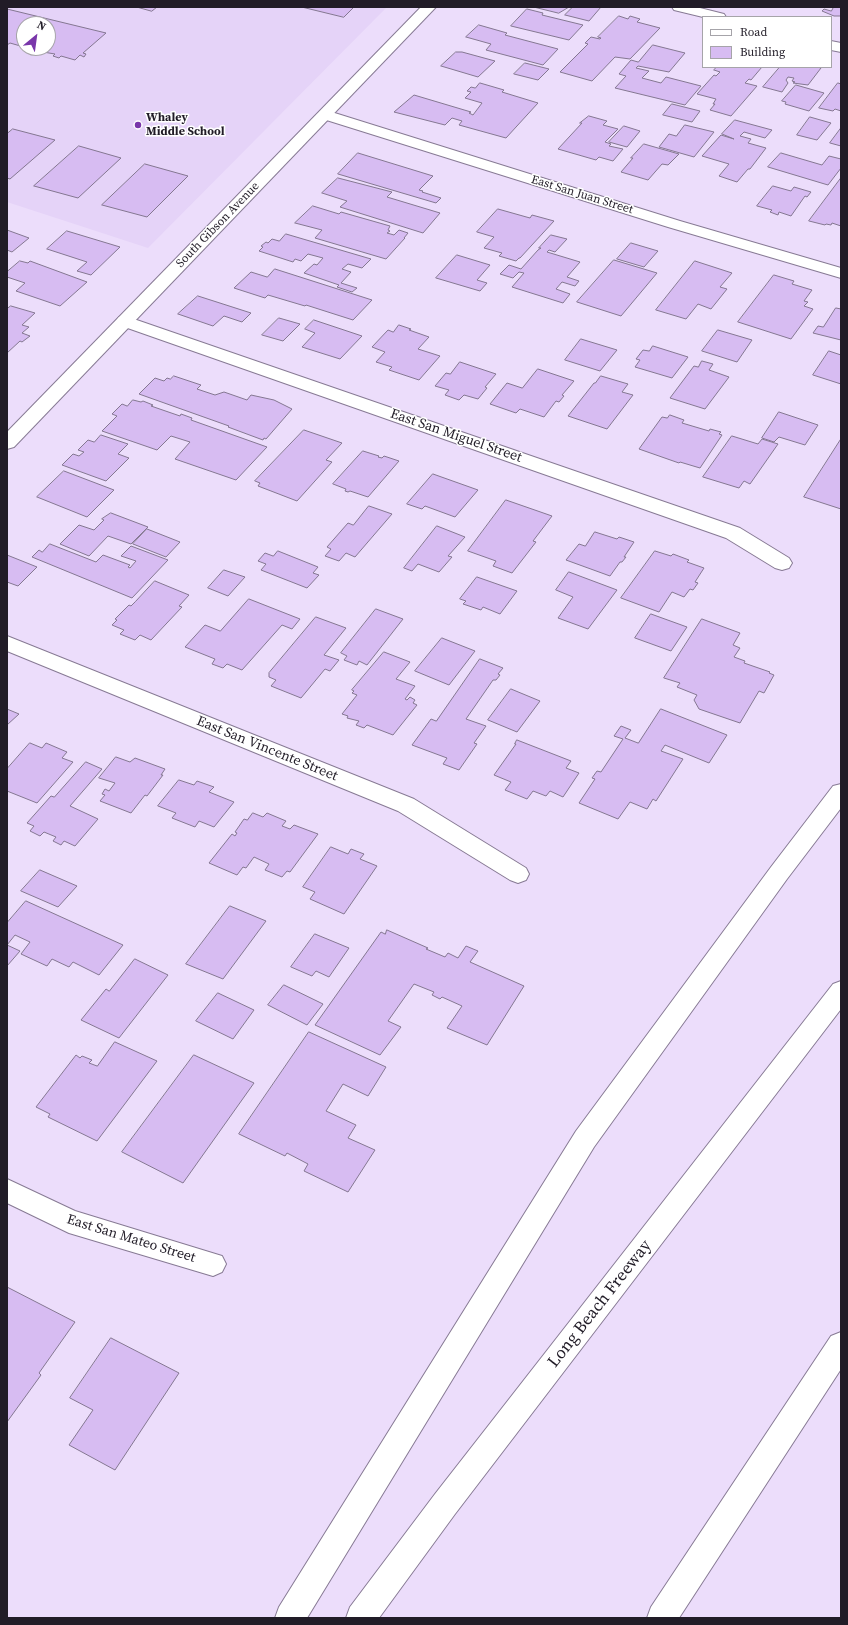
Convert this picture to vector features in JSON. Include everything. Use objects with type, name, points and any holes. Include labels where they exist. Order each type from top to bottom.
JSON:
[{"type":"main road","name":"South Gibson Avenue","points":[[7,443],[429,7]]},
{"type":"main road","points":[[679,7],[715,16]]},
{"type":"main road","name":"East San Juan Street","points":[[325,115],[674,224],[841,273]]},
{"type":"main road","name":"East San Miguel Street","points":[[125,321],[733,533],[782,563]]},
{"type":"main road","name":"East San Vincente Street","points":[[7,643],[406,805],[518,874]]},
{"type":"main road","points":[[290,1618],[585,1139],[779,873],[841,792]]},
{"type":"main road","name":"Long Beach Freeway","points":[[361,1618],[450,1498],[841,991]]},
{"type":"main road","name":"East San Mateo Street","points":[[7,1190],[68,1221],[213,1264]]},
{"type":"main road","points":[[662,1618],[841,1345]]},
{"type":"shaded area","name":"Whaley Middle School","points":[[7,7],[387,7],[148,248],[7,202]]},
{"type":"building","points":[[137,7],[157,7],[152,11]]},
{"type":"building","points":[[302,7],[354,7],[344,17]]},
{"type":"building","points":[[534,7],[569,7],[559,13]]},
{"type":"building","points":[[573,7],[601,7],[589,21],[565,15]]},
{"type":"building","points":[[834,7],[841,7],[841,16],[834,16],[822,11],[824,9],[831,11]]},
{"type":"building","points":[[7,9],[36,16],[16,16],[16,45],[10,43],[7,45]]},
{"type":"building","points":[[527,9],[543,13],[542,15],[583,25],[569,40],[511,26]]},
{"type":"building","points":[[619,16],[628,19],[630,16],[640,19],[637,22],[660,28],[630,59],[615,57],[592,81],[560,72],[588,44],[585,43],[591,37],[600,39],[601,38],[598,37]]},
{"type":"building","points":[[56,21],[106,33],[83,53],[86,54],[84,57],[80,55],[75,60],[61,56],[59,58],[53,56],[56,56]]},
{"type":"building","points":[[479,25],[507,33],[505,35],[558,49],[543,65],[486,50],[491,44],[466,37]]},
{"type":"building","points":[[653,45],[685,53],[669,72],[638,66],[636,68],[649,71],[642,78],[661,83],[666,77],[701,86],[685,105],[615,88],[626,76],[619,74],[631,60],[638,62]]},
{"type":"building","points":[[456,52],[462,52],[495,61],[478,77],[441,66]]},
{"type":"building","points":[[525,63],[549,69],[538,80],[514,74]]},
{"type":"building","points":[[716,68],[761,68],[751,80],[749,79],[745,83],[757,86],[731,116],[710,110],[715,104],[713,104],[716,99],[697,94],[714,75],[716,76],[720,72],[714,70]]},
{"type":"building","points":[[779,68],[821,68],[808,85],[793,83],[795,82],[792,81],[794,78],[788,77],[786,80],[788,83],[782,92],[763,87]]},
{"type":"building","points":[[480,83],[504,90],[502,92],[538,103],[506,138],[459,125],[462,121],[452,118],[445,125],[394,112],[414,95],[471,112],[469,113],[473,115],[482,103],[465,98],[471,92],[467,91],[471,87],[475,88]]},
{"type":"building","points":[[838,83],[841,84],[841,111],[819,108]]},
{"type":"building","points":[[796,85],[824,93],[809,111],[785,104],[786,102],[782,101]]},
{"type":"building","points":[[672,104],[700,111],[692,122],[663,115]]},
{"type":"building","points":[[589,116],[607,121],[603,125],[618,129],[605,142],[611,144],[609,146],[623,149],[613,161],[599,157],[596,160],[558,149],[582,123],[580,123]]},
{"type":"building","points":[[810,117],[831,123],[817,140],[797,135]]},
{"type":"building","points":[[735,120],[772,130],[765,138],[744,132],[740,136],[751,139],[748,143],[766,148],[750,169],[748,169],[737,182],[719,176],[729,164],[702,156],[721,135],[734,139],[722,134]]},
{"type":"building","points":[[685,125],[714,132],[694,157],[659,147],[669,134],[676,136]]},
{"type":"building","points":[[624,126],[640,131],[627,147],[609,142]]},
{"type":"building","points":[[841,128],[841,146],[830,143]]},
{"type":"building","points":[[13,129],[55,140],[10,179],[7,178],[7,134]]},
{"type":"building","points":[[644,144],[679,154],[668,165],[662,164],[648,180],[621,172]]},
{"type":"building","points":[[79,146],[121,158],[78,198],[34,186]]},
{"type":"building","points":[[358,153],[433,176],[419,190],[441,198],[436,203],[338,174]]},
{"type":"building","points":[[781,153],[822,165],[829,156],[841,159],[841,168],[828,185],[768,167]]},
{"type":"building","points":[[145,164],[188,176],[147,217],[102,205]]},
{"type":"building","points":[[338,178],[392,192],[387,197],[440,213],[423,233],[340,207],[347,201],[322,193]]},
{"type":"building","points":[[841,178],[841,226],[832,223],[831,225],[825,225],[809,221]]},
{"type":"building","points":[[773,186],[791,191],[794,187],[811,192],[807,197],[805,196],[791,216],[779,212],[778,215],[770,212],[772,210],[757,206]]},
{"type":"building","points":[[313,206],[339,214],[341,212],[390,226],[388,230],[390,231],[387,233],[394,235],[399,230],[408,233],[386,259],[315,238],[322,230],[295,223]]},
{"type":"building","points":[[498,209],[530,218],[532,215],[554,221],[516,261],[499,256],[502,253],[484,248],[494,237],[477,232]]},
{"type":"building","points":[[7,230],[29,238],[12,252],[7,250]]},
{"type":"building","points":[[67,231],[120,247],[91,275],[77,271],[87,262],[47,249]]},
{"type":"building","points":[[286,234],[371,259],[362,268],[348,264],[342,269],[351,272],[341,283],[357,288],[352,292],[337,287],[339,285],[304,273],[314,264],[317,265],[323,258],[308,254],[301,261],[295,259],[293,262],[259,251],[263,247],[261,246],[266,242],[268,243],[272,239],[279,241]]},
{"type":"building","points":[[551,235],[567,239],[555,252],[549,250],[547,252],[580,262],[567,277],[579,281],[575,286],[562,282],[556,289],[570,294],[563,303],[512,287],[524,273],[519,272],[513,278],[500,274],[509,265],[521,269]]},
{"type":"building","points":[[631,243],[658,251],[644,267],[617,259]]},
{"type":"building","points":[[457,255],[490,265],[477,280],[487,283],[480,291],[436,278]]},
{"type":"building","points":[[614,260],[657,273],[621,316],[577,302]]},
{"type":"building","points":[[20,261],[28,263],[30,261],[87,282],[60,306],[16,291],[25,283],[7,277],[7,272]]},
{"type":"building","points":[[695,261],[732,273],[720,287],[727,289],[711,309],[698,304],[686,319],[656,310]]},
{"type":"building","points":[[275,269],[372,300],[353,320],[306,305],[305,306],[268,295],[265,298],[234,288],[251,272],[267,277]]},
{"type":"building","points":[[774,275],[794,281],[792,284],[812,290],[804,301],[808,302],[804,306],[813,309],[791,339],[738,322]]},
{"type":"building","points":[[198,296],[251,313],[242,322],[224,316],[213,326],[178,314]]},
{"type":"building","points":[[11,306],[35,313],[22,325],[29,327],[22,333],[30,336],[22,342],[20,341],[7,353],[7,309]]},
{"type":"building","points":[[836,308],[841,309],[841,340],[813,333],[818,326],[823,327]]},
{"type":"building","points":[[279,318],[300,324],[283,341],[262,335]]},
{"type":"building","points":[[314,320],[362,336],[340,359],[302,347],[315,333],[305,329]]},
{"type":"building","points":[[399,325],[429,337],[418,349],[440,356],[419,380],[389,370],[392,367],[376,362],[385,352],[372,347],[388,330],[393,332]]},
{"type":"building","points":[[718,330],[752,340],[737,362],[702,351]]},
{"type":"building","points":[[581,339],[617,350],[600,371],[565,360]]},
{"type":"building","points":[[653,346],[688,357],[672,378],[635,367],[640,360],[636,359],[643,350],[649,351]]},
{"type":"building","points":[[829,351],[841,355],[841,384],[813,375]]},
{"type":"building","points":[[702,361],[713,364],[709,370],[729,377],[705,409],[670,398],[694,366],[698,367]]},
{"type":"building","points":[[460,362],[496,374],[485,387],[487,388],[478,399],[464,395],[459,400],[445,395],[449,390],[435,386],[446,373],[450,374]]},
{"type":"building","points":[[538,369],[574,381],[562,395],[564,396],[559,402],[556,401],[544,417],[520,409],[516,413],[490,404],[507,383],[522,388]]},
{"type":"building","points":[[174,376],[201,385],[197,389],[215,395],[224,392],[247,400],[251,395],[274,400],[292,409],[266,439],[264,438],[263,440],[228,427],[229,426],[139,394],[155,378],[164,381],[167,378],[170,379]]},
{"type":"building","points":[[601,376],[628,384],[622,392],[633,395],[607,429],[568,416]]},
{"type":"building","points":[[133,400],[143,401],[153,405],[151,406],[180,416],[181,414],[192,418],[191,420],[267,447],[236,480],[175,459],[190,442],[171,436],[157,450],[102,431],[117,416],[112,414],[122,404],[127,406]]},
{"type":"building","points":[[779,412],[818,425],[805,445],[779,437],[774,442],[762,438]]},
{"type":"building","points":[[670,415],[684,420],[682,423],[709,431],[710,429],[721,432],[719,434],[722,435],[700,468],[680,462],[679,463],[639,449],[662,417],[667,418]]},
{"type":"building","points":[[304,430],[342,443],[326,460],[332,462],[297,501],[258,486],[260,483],[255,481]]},
{"type":"building","points":[[101,435],[128,444],[118,454],[129,458],[106,481],[62,465],[73,454],[79,456],[84,452],[78,450],[88,440],[94,442]]},
{"type":"building","points":[[732,436],[758,444],[762,439],[778,444],[750,484],[744,481],[739,488],[703,477]]},
{"type":"building","points":[[841,439],[841,509],[804,497]]},
{"type":"building","points":[[363,451],[379,456],[378,457],[382,458],[384,456],[399,461],[368,497],[350,491],[345,491],[346,489],[333,484]]},
{"type":"building","points":[[64,471],[114,490],[87,517],[37,497]]},
{"type":"building","points":[[433,474],[478,490],[455,517],[425,506],[422,509],[407,504]]},
{"type":"building","points":[[506,500],[552,516],[533,541],[536,542],[512,573],[493,566],[496,561],[468,551]]},
{"type":"building","points":[[369,506],[392,514],[355,557],[346,553],[339,561],[325,556],[331,549],[327,547],[348,523],[353,525]]},
{"type":"building","points":[[111,513],[148,527],[131,544],[108,536],[89,556],[60,544],[79,525],[94,530],[104,520],[102,519]]},
{"type":"building","points":[[437,526],[465,537],[448,556],[452,557],[439,572],[418,564],[412,571],[404,568]]},
{"type":"building","points":[[147,529],[180,542],[166,557],[133,544]]},
{"type":"building","points":[[595,532],[617,539],[619,537],[634,542],[624,557],[626,557],[622,562],[620,562],[610,576],[566,560],[579,544],[585,546]]},
{"type":"building","points":[[50,544],[96,562],[103,555],[130,565],[128,567],[130,568],[136,561],[121,556],[131,546],[168,560],[132,598],[32,557],[39,550],[42,552]]},
{"type":"building","points":[[278,551],[318,567],[313,573],[319,575],[307,588],[261,570],[266,564],[258,561],[265,553],[273,556]]},
{"type":"building","points":[[655,551],[671,556],[673,554],[689,560],[687,562],[704,568],[695,582],[698,583],[693,590],[690,589],[684,597],[672,592],[659,612],[621,598]]},
{"type":"building","points":[[7,555],[37,567],[18,586],[7,582]]},
{"type":"building","points":[[224,570],[245,577],[228,596],[208,588]]},
{"type":"building","points":[[569,572],[617,590],[588,629],[558,618],[573,597],[556,590]]},
{"type":"building","points":[[477,577],[517,591],[500,614],[483,607],[481,610],[463,604],[466,601],[460,599]]},
{"type":"building","points":[[155,581],[189,595],[179,606],[182,607],[151,640],[140,635],[135,640],[120,634],[124,630],[112,625],[117,620],[115,619],[129,605],[131,606]]},
{"type":"building","points":[[249,599],[300,619],[292,629],[282,625],[242,670],[227,664],[223,668],[212,664],[215,659],[185,647],[205,625],[220,631]]},
{"type":"building","points":[[376,609],[403,619],[367,665],[359,661],[357,665],[344,660],[347,656],[341,653]]},
{"type":"building","points":[[651,614],[687,627],[671,651],[635,638]]},
{"type":"building","points":[[316,617],[346,628],[324,655],[339,660],[330,671],[325,669],[301,698],[271,686],[276,680],[269,677],[269,673]]},
{"type":"building","points":[[702,619],[740,633],[733,645],[740,648],[734,657],[745,661],[744,663],[770,672],[769,673],[774,675],[764,693],[759,691],[740,723],[699,709],[694,700],[697,695],[677,687],[680,683],[664,678]]},
{"type":"building","points":[[442,638],[475,651],[449,685],[415,671]]},
{"type":"building","points":[[384,652],[410,662],[396,679],[415,686],[405,699],[407,700],[410,697],[415,700],[413,703],[417,705],[393,735],[367,725],[364,728],[356,725],[359,721],[347,718],[348,716],[342,714],[357,695],[352,693],[354,691],[352,690]]},
{"type":"building","points":[[480,659],[503,668],[498,674],[500,675],[496,680],[493,680],[466,719],[486,726],[474,743],[477,744],[459,770],[443,764],[447,758],[412,745],[431,719],[436,721]]},
{"type":"building","points":[[511,689],[540,701],[517,732],[488,720]]},
{"type":"building","points":[[7,709],[19,714],[7,725]]},
{"type":"building","points":[[661,709],[727,735],[709,763],[665,745],[661,751],[683,759],[656,801],[653,799],[647,809],[630,802],[618,819],[579,803],[595,779],[592,778],[597,771],[601,772],[623,739],[614,736],[621,726],[631,730],[625,738],[638,743]]},
{"type":"building","points":[[517,740],[571,761],[566,768],[579,773],[563,797],[550,791],[546,796],[533,791],[527,799],[505,790],[511,782],[494,775],[516,744]]},
{"type":"building","points":[[30,743],[42,748],[46,743],[67,752],[62,758],[73,762],[37,803],[7,791],[7,769]]},
{"type":"building","points":[[116,757],[130,762],[135,758],[165,769],[161,775],[163,775],[147,796],[145,795],[131,813],[100,801],[105,795],[102,794],[105,789],[109,791],[115,783],[99,778]]},
{"type":"building","points":[[86,762],[102,769],[70,806],[98,819],[75,846],[64,841],[61,845],[53,841],[56,837],[44,832],[40,836],[30,831],[34,826],[27,823],[51,796],[54,797]]},
{"type":"building","points":[[179,780],[194,785],[197,781],[214,787],[209,792],[234,802],[214,827],[199,821],[195,827],[172,818],[176,813],[158,806]]},
{"type":"building","points":[[253,813],[263,817],[267,813],[286,821],[282,826],[290,829],[294,825],[318,834],[290,872],[287,871],[282,877],[265,870],[269,864],[254,857],[246,868],[243,867],[237,875],[209,863],[232,834],[235,836],[237,833],[235,832],[244,819],[247,820]]},
{"type":"building","points":[[331,847],[348,854],[351,849],[364,854],[360,859],[377,866],[344,914],[310,899],[315,892],[303,887]]},
{"type":"building","points":[[40,870],[77,886],[58,907],[21,891]]},
{"type":"building","points":[[26,901],[123,945],[99,975],[73,962],[69,967],[52,959],[47,966],[21,954],[30,942],[15,935],[7,945],[7,923]]},
{"type":"building","points":[[230,906],[266,921],[223,979],[186,964]]},
{"type":"building","points":[[387,930],[445,957],[448,953],[458,958],[466,946],[478,951],[470,962],[524,986],[487,1045],[447,1028],[462,1006],[442,997],[440,999],[432,995],[434,992],[414,984],[388,1021],[401,1027],[380,1055],[315,1025],[381,932],[385,934]]},
{"type":"building","points":[[315,934],[349,948],[329,977],[316,971],[312,976],[291,967]]},
{"type":"building","points":[[7,945],[20,951],[7,966]]},
{"type":"building","points":[[135,959],[168,975],[119,1038],[81,1020],[106,989],[109,991]]},
{"type":"building","points":[[284,985],[323,1004],[307,1025],[268,1005]]},
{"type":"building","points":[[218,993],[254,1010],[233,1039],[196,1021]]},
{"type":"building","points":[[309,1032],[386,1067],[368,1096],[343,1084],[326,1111],[356,1125],[348,1138],[375,1150],[348,1192],[304,1171],[308,1164],[287,1153],[285,1156],[239,1134]]},
{"type":"building","points":[[115,1042],[157,1061],[97,1141],[48,1117],[50,1114],[36,1107],[76,1055],[80,1058],[82,1056],[92,1060],[89,1063],[97,1066]]},
{"type":"building","points":[[194,1055],[254,1083],[183,1183],[122,1152]]},
{"type":"building","points":[[7,1287],[75,1322],[39,1373],[41,1375],[7,1422]]},
{"type":"building","points":[[111,1338],[179,1373],[115,1470],[69,1445],[93,1410],[70,1398]]},
{"type":"place","name":"Whaley Middle School","points":[[138,125]]}]
